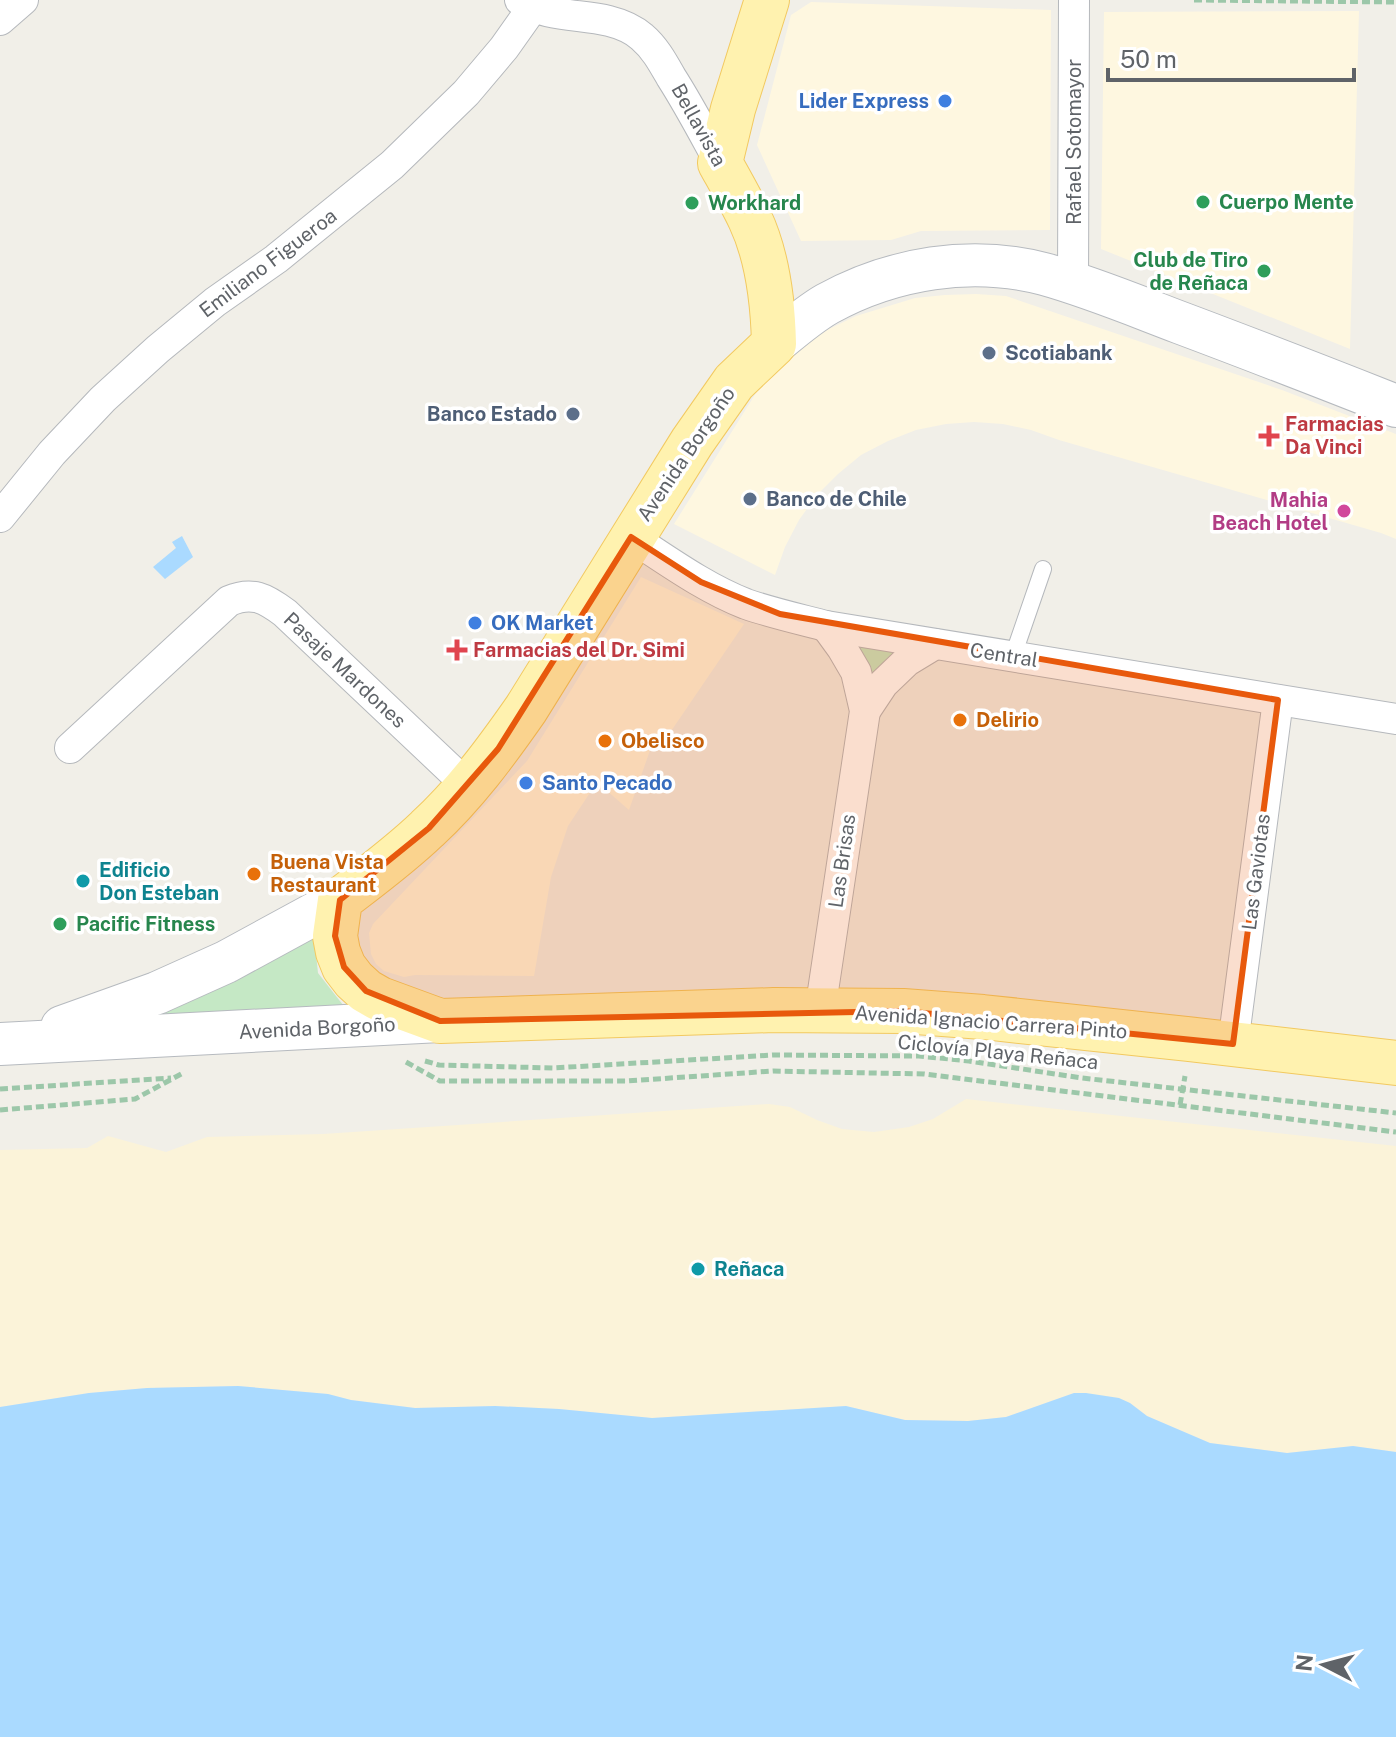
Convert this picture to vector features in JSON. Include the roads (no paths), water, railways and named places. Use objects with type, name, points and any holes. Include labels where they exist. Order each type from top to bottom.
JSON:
[{"type":"main road","points":[[720,163],[733,109],[767,0]]},
{"type":"main road","name":"Bellavista","points":[[720,163],[751,220],[760,245],[770,293],[774,344]]},
{"type":"main road","name":"Avenida Borgoño","points":[[6,1044],[99,1014],[226,962],[340,900],[386,866],[468,786],[498,749],[692,442],[734,382],[798,323],[835,300],[884,279],[916,271],[947,266],[1011,268],[1073,283],[1140,307],[1396,406]]},
{"type":"main road","name":"Avenida Borgoño","points":[[340,900],[336,944],[344,967],[354,980],[380,999],[440,1021]]},
{"type":"main road","name":"Avenida Ignacio Carrera Pinto","points":[[440,1021],[758,1011],[903,1011],[983,1017],[1396,1063]]},
{"type":"main road","name":"Avenida Borgoño","points":[[6,1044],[440,1021]]},
{"type":"street","points":[[0,20],[23,0]]},
{"type":"street","name":"Rafael Sotomayor","points":[[1073,283],[1074,0]]},
{"type":"street","name":"Bellavista","points":[[527,4],[616,23],[642,37],[657,54],[691,108],[720,163]]},
{"type":"street","name":"Emiliano Figueroa","points":[[0,517],[62,442],[103,399],[215,302],[276,259],[392,165],[466,93],[504,48],[527,4]]},
{"type":"street","name":"Central","points":[[631,537],[701,582],[745,603],[826,626],[1396,719]]},
{"type":"street","name":"Pasaje Mardones","points":[[70,748],[229,601],[241,596],[254,596],[271,602],[285,613],[468,786]]},
{"type":"street","name":"Las Brisas","points":[[820,1011],[865,711],[856,672],[826,626]]},
{"type":"street","name":"Las Brisas","points":[[865,711],[883,684],[907,661],[935,644]]},
{"type":"street","name":"Las Gaviotas","points":[[1233,1044],[1278,700]]},
{"type":"lane","points":[[1013,656],[1043,569]]},
{"type":"water","points":[[182,536],[193,557],[165,579],[153,567],[176,548],[172,542]]},
{"type":"water","points":[[238,1386],[328,1394],[415,1408],[495,1406],[652,1418],[846,1406],[905,1420],[968,1421],[1006,1417],[1074,1393],[1086,1393],[1119,1398],[1147,1416],[1210,1443],[1287,1453],[1353,1446],[1396,1452],[1396,1737],[0,1737],[0,1407],[89,1393]]},
{"type":"place","name":"Lider Express","points":[[945,101]]},
{"type":"place","name":"Cuerpo Mente","points":[[1203,202]]},
{"type":"place","name":"Workhard","points":[[692,203]]},
{"type":"place","name":"Club de Tiro de Reñaca","points":[[1264,271]]},
{"type":"place","name":"Scotiabank","points":[[989,353]]},
{"type":"place","name":"Banco Estado","points":[[573,414]]},
{"type":"place","name":"Farmacias Da Vinci","points":[[1269,436]]},
{"type":"place","name":"Banco de Chile","points":[[750,499]]},
{"type":"place","name":"Mahia Beach Hotel","points":[[1344,511]]},
{"type":"place","name":"OK Market","points":[[475,623]]},
{"type":"place","name":"Farmacias del Dr. Simi","points":[[457,650]]},
{"type":"place","name":"Delirio","points":[[960,720]]},
{"type":"place","name":"Obelisco","points":[[605,741]]},
{"type":"place","name":"Santo Pecado","points":[[526,783]]},
{"type":"place","name":"Buena Vista Restaurant","points":[[254,874]]},
{"type":"place","name":"Edificio Don Esteban","points":[[83,881]]},
{"type":"place","name":"Pacific Fitness","points":[[60,924]]},
{"type":"place","name":"Reñaca","points":[[698,1269]]}]
